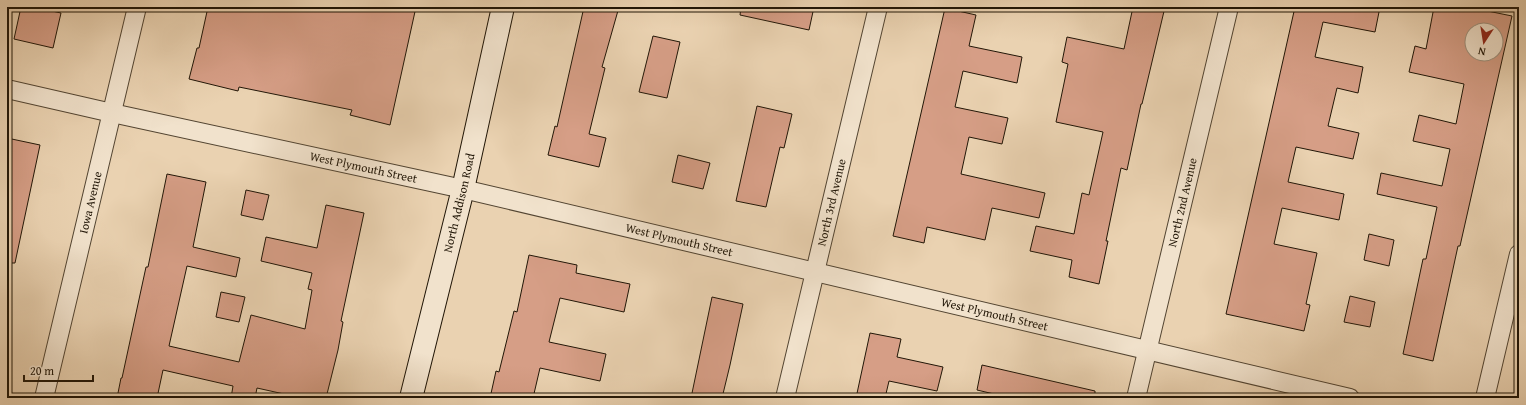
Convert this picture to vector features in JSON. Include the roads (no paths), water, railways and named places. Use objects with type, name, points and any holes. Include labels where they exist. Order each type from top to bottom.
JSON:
[{"type":"street","name":"Iowa Avenue","points":[[44,398],[137,7]]},
{"type":"street","name":"North Addison Road","points":[[411,398],[463,189],[503,7]]},
{"type":"street","name":"North 3rd Avenue","points":[[785,398],[878,7]]},
{"type":"street","name":"North 2nd Avenue","points":[[1136,398],[1229,7]]},
{"type":"street","name":"West Plymouth Street","points":[[7,89],[463,189],[1350,398]]},
{"type":"street","points":[[1485,398],[1519,254]]}]
